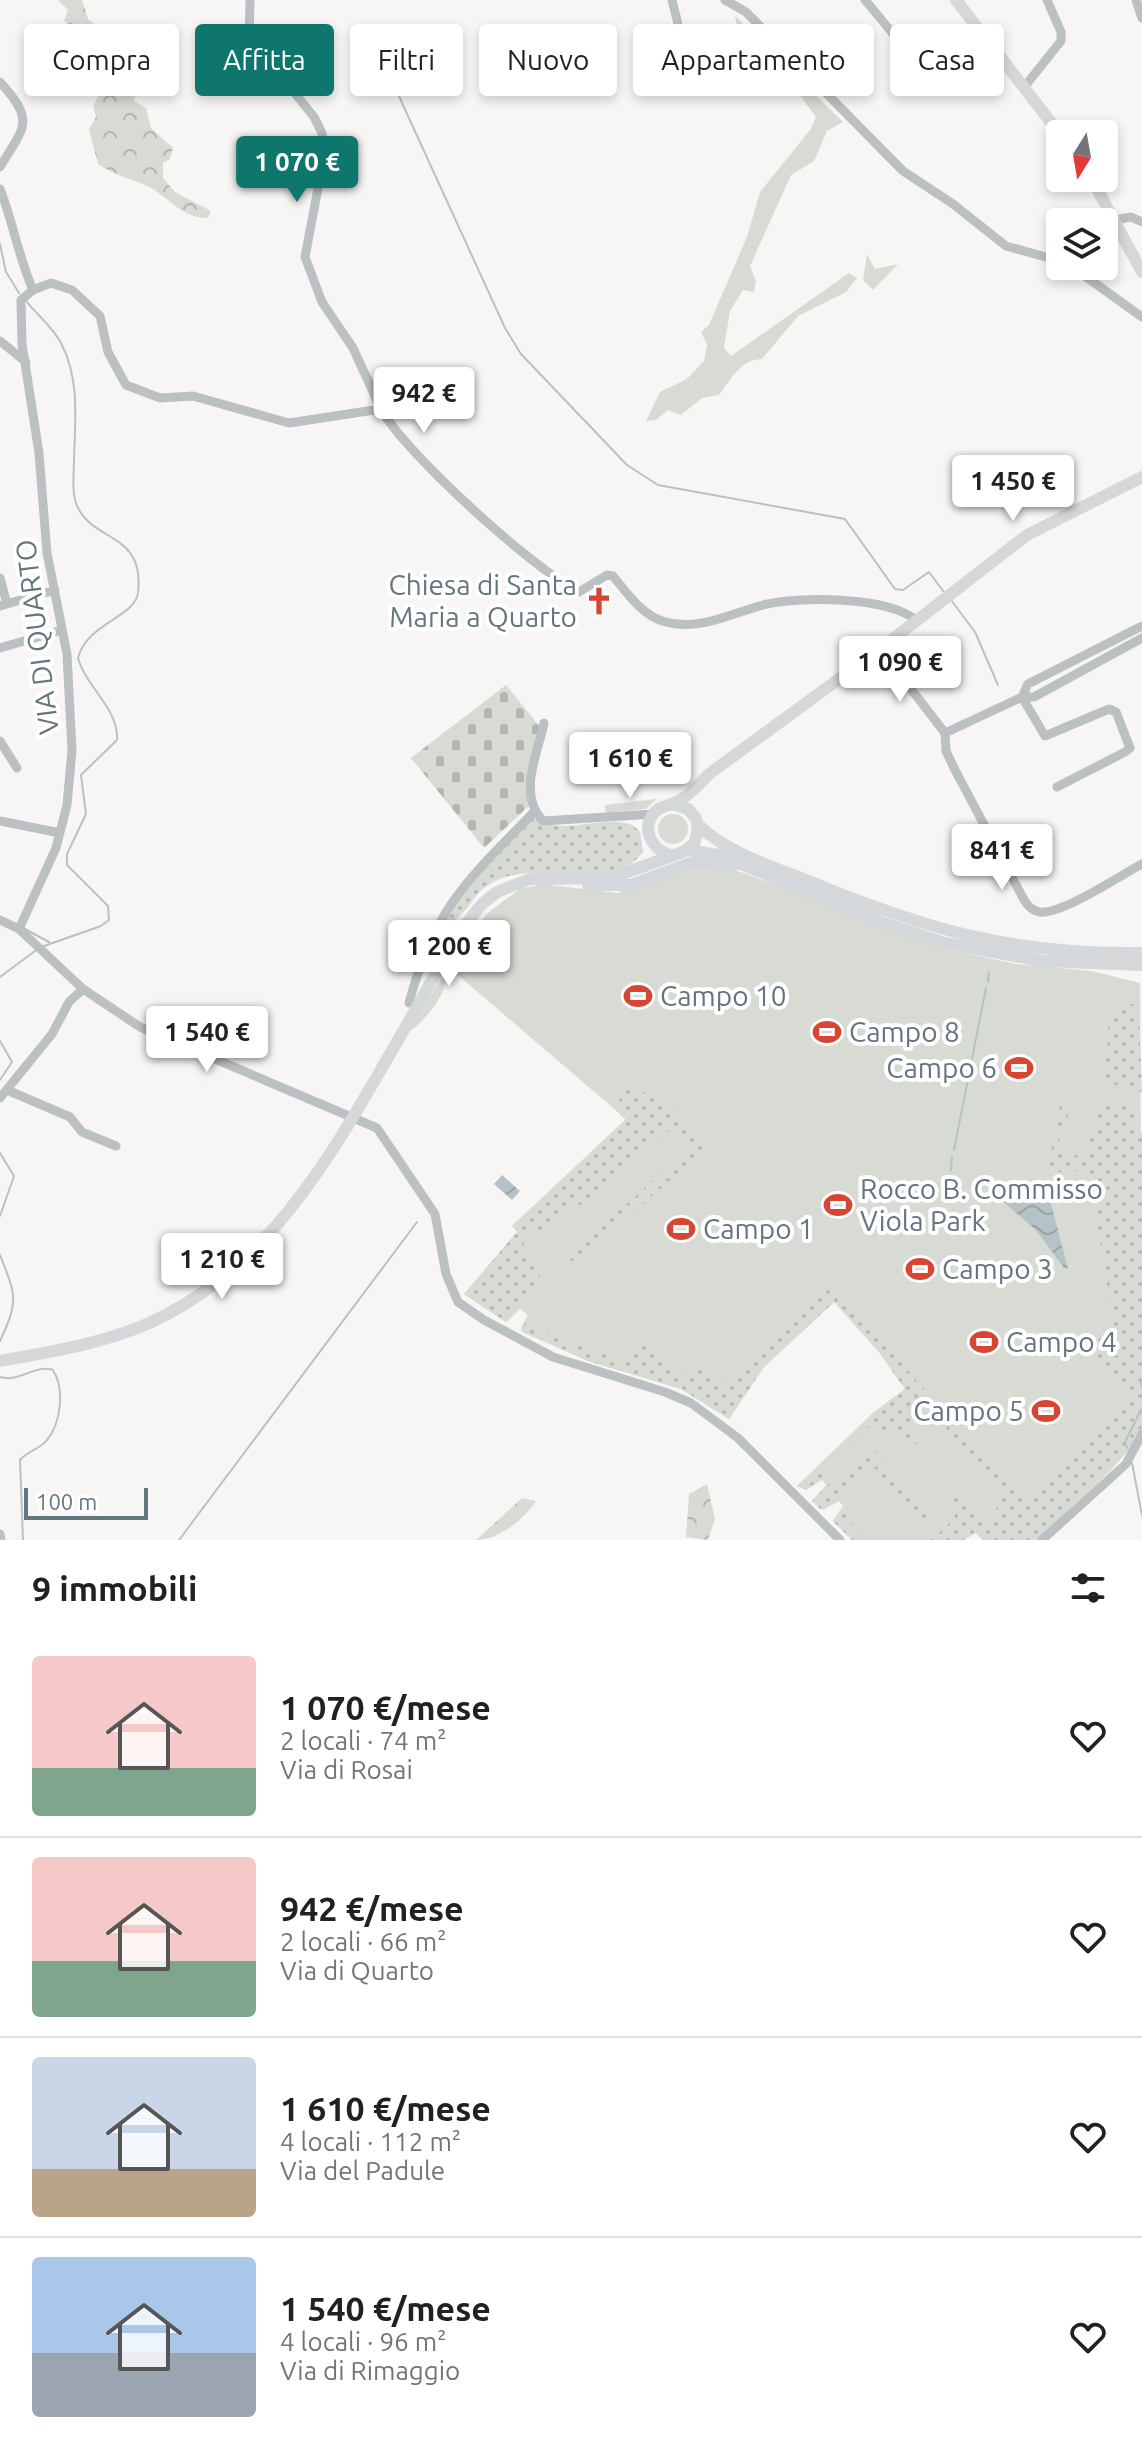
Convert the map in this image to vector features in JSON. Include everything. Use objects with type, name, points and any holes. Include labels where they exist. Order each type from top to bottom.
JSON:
[{"type":"main road","points":[[956,0],[1050,120]]},
{"type":"main road","points":[[1118,226],[1142,272]]},
{"type":"main road","points":[[637,869],[654,814],[700,784],[709,774],[880,649],[1034,530],[1142,477]]},
{"type":"main road","points":[[691,812],[700,784]]},
{"type":"main road","points":[[672,804],[691,812],[698,825],[731,849],[885,912],[947,933],[1041,950],[1142,953]]},
{"type":"main road","points":[[687,850],[696,839],[698,825]]},
{"type":"main road","points":[[649,835],[659,850],[670,855]]},
{"type":"main road","points":[[2,1361],[119,1334],[196,1298],[231,1271],[280,1225],[306,1192],[482,904],[509,886],[530,879],[611,878],[687,850],[714,854],[886,924],[970,950],[1067,964],[1142,965]]},
{"type":"main road","points":[[566,878],[613,887],[631,885],[691,863],[711,862],[752,870]]},
{"type":"street","points":[[250,0],[249,46],[281,76],[314,117],[322,133],[323,162],[305,257],[322,302],[353,348],[381,409],[434,470],[495,528],[543,571],[579,592],[607,575],[613,576],[647,613],[685,624],[709,623],[766,604],[791,601],[890,607],[917,621]]},
{"type":"street","points":[[672,0],[678,24]]},
{"type":"street","points":[[725,0],[746,12],[903,171],[953,204],[1006,246],[1046,257]]},
{"type":"street","points":[[865,0],[890,30]]},
{"type":"street","points":[[1025,86],[1061,41],[1047,0]]},
{"type":"street","points":[[1136,0],[1142,18]]},
{"type":"street","points":[[0,82],[15,98],[23,132],[0,167]]},
{"type":"street","points":[[0,189],[10,215],[16,252],[33,290],[51,283],[72,290],[100,316],[112,362],[126,385],[160,398],[193,396],[289,423],[381,409]]},
{"type":"street","points":[[1118,219],[1131,217],[1142,222]]},
{"type":"street","points":[[1090,280],[1142,317]]},
{"type":"street","name":"VIA DI QUARTO","points":[[19,929],[60,833],[72,750],[62,630],[19,304],[33,290]]},
{"type":"street","points":[[0,341],[26,362]]},
{"type":"street","points":[[0,578],[3,605],[55,590]]},
{"type":"street","points":[[1022,697],[1028,684],[1142,626]]},
{"type":"street","points":[[0,648],[62,630]]},
{"type":"street","points":[[945,733],[1022,697],[1034,697],[1142,638]]},
{"type":"street","points":[[880,649],[945,733],[946,751],[955,770],[1022,896],[1033,910],[1044,913],[1062,907],[1142,864]]},
{"type":"street","points":[[1022,697],[1045,736],[1109,709],[1116,712],[1129,740],[1130,748],[1125,752],[1057,787]]},
{"type":"street","points":[[544,723],[529,786],[535,810],[547,822],[654,814]]},
{"type":"street","points":[[0,741],[17,768]]},
{"type":"street","points":[[409,1003],[434,929],[461,887],[535,810]]},
{"type":"street","points":[[609,818],[634,821],[649,835]]},
{"type":"street","points":[[0,821],[60,833]]},
{"type":"street","points":[[0,920],[34,941],[83,989],[140,1027],[380,1131],[432,1208],[446,1274],[458,1302],[484,1320],[553,1357],[691,1403],[738,1438],[840,1540]]},
{"type":"street","points":[[83,989],[69,1002],[52,1034],[3,1094],[70,1117],[82,1132],[116,1146]]},
{"type":"street","points":[[1042,1540],[1126,1464],[1142,1434]]},
{"type":"street","points":[[0,1534],[1,1540]]},
{"type":"green space","points":[[58,0],[82,0],[88,19],[95,24],[68,24],[64,21],[68,10]]},
{"type":"green space","points":[[98,96],[135,96],[134,101],[146,108],[151,128],[173,148],[170,159],[163,163],[163,178],[175,192],[211,211],[208,218],[190,215],[153,189],[98,164],[89,130],[96,117],[93,106]]},
{"type":"green space","points":[[800,96],[817,96],[843,122],[827,131],[814,161],[791,175],[750,266],[756,281],[754,292],[743,290],[730,311],[724,348],[731,356],[849,273],[857,278],[846,292],[798,316],[762,359],[742,367],[719,395],[702,398],[681,415],[668,410],[656,420],[646,421],[660,392],[687,379],[704,361],[707,345],[701,332],[709,325],[747,237],[760,192],[810,130],[816,117]]},
{"type":"green space","points":[[867,254],[875,269],[898,264],[873,290],[863,280]]},
{"type":"green space","points":[[506,685],[541,728],[530,805],[484,848],[411,758]]},
{"type":"green space","points":[[657,799],[646,809],[606,813],[605,805]]},
{"type":"green space","points":[[673,814],[679,815],[687,823],[687,835],[679,843],[673,844],[667,843],[659,835],[658,829],[659,823],[667,815]]},
{"type":"green space","points":[[532,817],[558,826],[605,822],[631,825],[640,832],[643,852],[628,865],[610,872],[523,874],[503,878],[480,892],[454,923],[451,936],[436,932],[463,889]]},
{"type":"green space","name":"Rocco B. Commisso Viola Park","points":[[695,868],[726,868],[744,873],[938,947],[1016,964],[1092,971],[1140,983],[1142,1427],[1132,1447],[1038,1540],[983,1540],[976,1533],[963,1540],[852,1540],[833,1521],[843,1506],[839,1501],[823,1510],[812,1501],[826,1485],[822,1480],[806,1490],[797,1486],[873,1413],[905,1389],[879,1352],[834,1302],[764,1367],[729,1419],[681,1389],[588,1361],[522,1332],[521,1327],[528,1315],[520,1309],[506,1322],[464,1294],[517,1232],[512,1226],[626,1119],[452,970],[486,914],[520,889],[542,884],[617,893]]},
{"type":"green space","points":[[441,978],[445,980],[438,1001],[410,1031]]},
{"type":"green space","points":[[1118,1003],[1137,1005],[1142,1092],[1105,1082],[1109,1018],[1117,1015]]},
{"type":"green space","points":[[615,1087],[652,1094],[658,1103],[672,1105],[707,1146],[601,1242],[565,1265],[563,1262],[691,1146],[669,1130],[592,1199],[573,1208],[540,1237],[527,1232],[522,1253],[540,1275],[506,1322],[464,1294],[517,1232],[512,1226],[626,1120],[617,1111],[620,1102]]},
{"type":"green space","points":[[1103,1104],[1136,1106],[1135,1132],[1142,1132],[1142,1427],[1121,1459],[1038,1540],[983,1540],[976,1533],[963,1540],[931,1540],[955,1518],[954,1506],[947,1503],[960,1492],[986,1522],[1004,1498],[924,1408],[906,1431],[917,1444],[908,1444],[885,1429],[882,1438],[869,1426],[824,1468],[828,1473],[806,1490],[797,1486],[873,1413],[905,1389],[879,1352],[834,1302],[764,1367],[729,1419],[681,1389],[588,1361],[521,1330],[530,1315],[526,1322],[537,1329],[622,1361],[642,1337],[679,1377],[704,1361],[703,1366],[722,1384],[833,1286],[1023,1501],[1130,1404],[1129,1395],[1087,1347],[1113,1322],[1089,1170],[1047,1173],[1060,1105],[1072,1105],[1055,1153],[1083,1156]]},
{"type":"green space","points":[[874,1451],[928,1512],[936,1509],[932,1519],[922,1520],[872,1465],[843,1488],[846,1493],[820,1509],[812,1501],[834,1479],[838,1483]]},
{"type":"green space","points":[[707,1484],[715,1519],[708,1540],[686,1537],[689,1494]]},
{"type":"green space","points":[[522,1498],[536,1501],[525,1515],[502,1532],[476,1540]]},
{"type":"green space","points":[[844,1505],[853,1515],[848,1521],[866,1540],[852,1540],[833,1521]]},
{"type":"water","points":[[502,1175],[520,1191],[512,1200],[494,1184]]},
{"type":"water","points":[[1006,1185],[1024,1192],[1040,1191],[1049,1196],[1068,1269],[1064,1268],[1036,1230],[1001,1200],[999,1191]]},
{"type":"waterway","points":[[399,96],[505,328],[521,354],[627,465],[658,485],[845,519],[895,589],[903,590],[929,572],[944,592]]},
{"type":"waterway","points":[[0,244],[6,272],[19,293]]},
{"type":"waterway","points":[[27,302],[59,339],[72,373],[74,491],[78,508],[96,528],[127,549],[138,574],[135,601],[91,636],[78,658],[113,718],[117,740],[81,775],[86,814],[67,854],[67,865],[108,906],[109,920],[101,926],[44,946]]},
{"type":"waterway","points":[[951,600],[975,632],[998,685]]},
{"type":"waterway","points":[[23,928],[49,942]]},
{"type":"waterway","points":[[0,977],[35,951]]},
{"type":"waterway","points":[[988,982],[989,972]]},
{"type":"waterway","points":[[954,1150],[986,988]]},
{"type":"waterway","points":[[0,1041],[12,1062],[0,1080]]},
{"type":"waterway","points":[[0,1153],[14,1176],[0,1216]]},
{"type":"waterway","points":[[951,1170],[952,1157]]},
{"type":"waterway","points":[[179,1540],[417,1222]]},
{"type":"waterway","points":[[0,1255],[13,1298],[13,1307],[0,1341]]},
{"type":"waterway","points":[[0,1377],[14,1378],[40,1369],[53,1370],[59,1387],[60,1406],[52,1433],[44,1443],[20,1460],[23,1540]]},
{"type":"waterway","points":[[1140,1382],[1142,1386]]},
{"type":"waterway","points":[[1127,1448],[1125,1442],[1142,1408]]},
{"type":"waterway","points":[[1132,1463],[1142,1515]]},
{"type":"place","name":"Chiesa di Santa Maria a Quarto","points":[[599,601]]},
{"type":"place","name":"Campo 10","points":[[638,996]]},
{"type":"place","name":"Campo 8","points":[[827,1032]]},
{"type":"place","name":"Campo 6","points":[[1019,1068]]},
{"type":"place","name":"Rocco B. Commisso Viola Park","points":[[838,1205]]},
{"type":"place","name":"Campo 1","points":[[681,1229]]},
{"type":"place","name":"Campo 3","points":[[920,1269]]},
{"type":"place","name":"Campo 4","points":[[984,1342]]},
{"type":"place","name":"Campo 5","points":[[1046,1411]]}]
